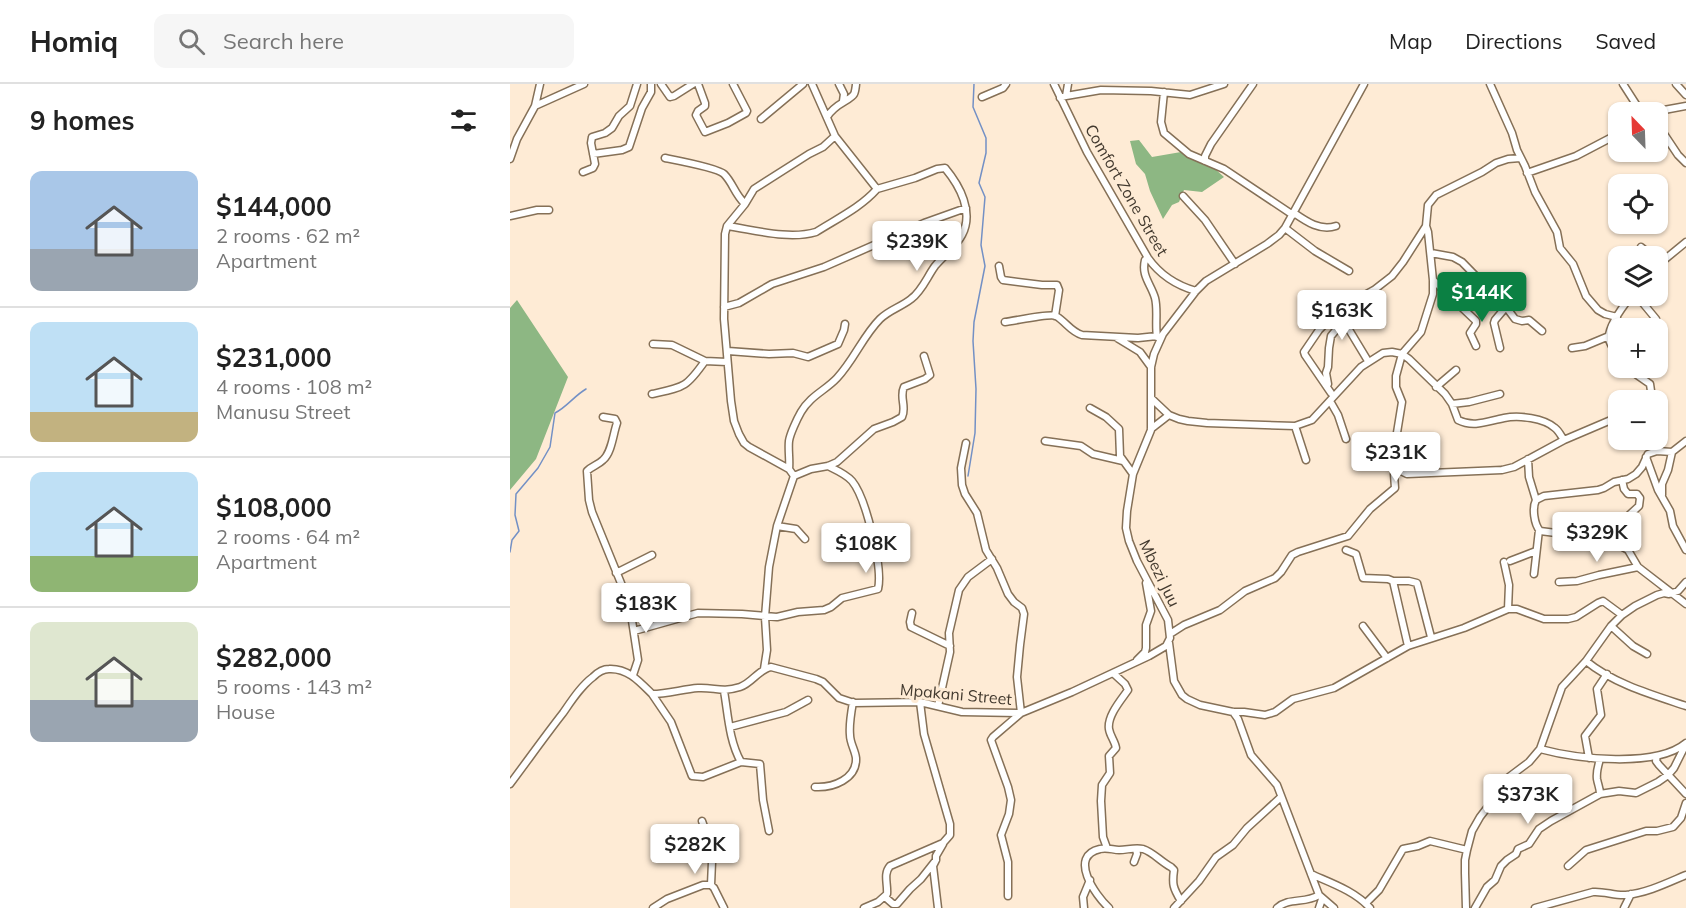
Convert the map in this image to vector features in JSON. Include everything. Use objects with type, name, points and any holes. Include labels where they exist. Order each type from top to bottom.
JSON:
[{"type":"street","points":[[510,159],[517,139],[535,106],[540,84]]},
{"type":"street","points":[[535,106],[584,84]]},
{"type":"street","points":[[583,172],[594,166],[592,137],[612,128],[619,116],[630,106],[637,84]]},
{"type":"street","points":[[592,154],[629,147],[633,141],[642,108],[651,92],[651,84]]},
{"type":"street","points":[[661,84],[670,97],[693,84]]},
{"type":"street","points":[[698,84],[705,103],[696,115],[705,132],[746,113],[733,84]]},
{"type":"street","points":[[761,119],[803,84]]},
{"type":"street","points":[[812,84],[835,136],[877,189]]},
{"type":"street","points":[[839,84],[844,94],[843,101]]},
{"type":"street","points":[[827,117],[834,107],[852,97],[856,84]]},
{"type":"street","points":[[982,97],[1003,88],[1006,84]]},
{"type":"street","name":"Comfort Zone Street","points":[[1054,84],[1063,97],[1088,152],[1154,267],[1168,279],[1196,291]]},
{"type":"street","points":[[1063,97],[1068,84]]},
{"type":"street","points":[[1063,97],[1101,90],[1193,95],[1224,84]]},
{"type":"street","points":[[1205,161],[1211,144],[1253,84]]},
{"type":"street","points":[[1005,322],[1049,315],[1055,316],[1075,333],[1091,336],[1158,339],[1206,281],[1274,239],[1285,228],[1364,84]]},
{"type":"street","points":[[1490,84],[1512,133],[1520,158],[1557,232],[1560,248],[1573,264],[1586,296],[1598,310],[1605,314],[1617,317],[1624,306]]},
{"type":"street","points":[[1623,84],[1635,102]]},
{"type":"street","points":[[1676,84],[1686,95]]},
{"type":"street","points":[[1164,92],[1161,122],[1163,132],[1189,154],[1224,169],[1293,214],[1316,226],[1326,228],[1336,226]]},
{"type":"street","points":[[1668,109],[1686,106]]},
{"type":"street","points":[[835,136],[823,147],[754,189],[727,226],[724,307],[734,422],[744,443],[792,473],[828,466],[837,462],[874,429],[902,417],[904,387],[925,380],[930,375],[924,356]]},
{"type":"street","points":[[1527,173],[1576,156],[1608,139]]},
{"type":"street","points":[[1668,140],[1686,164]]},
{"type":"street","points":[[665,158],[721,171],[730,182],[735,194],[745,204]]},
{"type":"street","points":[[1520,158],[1496,163],[1436,195],[1428,205],[1426,226],[1431,254],[1432,294],[1421,332],[1402,354],[1398,365],[1396,384],[1402,402],[1394,451],[1395,488],[1370,509],[1341,540],[1292,555],[1275,578],[1245,591],[1220,610],[1184,625],[1170,634],[1174,681],[1182,695],[1200,705],[1233,712],[1270,715],[1293,699],[1334,688],[1408,646],[1508,609],[1522,610],[1544,619],[1568,619],[1603,602],[1622,615]]},
{"type":"street","points":[[652,694],[699,688],[724,691],[745,686],[764,669],[767,650],[765,617],[769,567],[777,525],[792,473],[789,439],[808,402],[846,369],[863,340],[879,320],[894,308],[912,299],[936,265],[962,236],[966,208],[958,187],[943,168],[877,189],[857,208],[810,234],[780,233],[727,226]]},
{"type":"street","points":[[1183,196],[1205,220],[1235,264]]},
{"type":"street","points":[[724,307],[739,303],[772,284],[824,267],[924,223],[966,208]]},
{"type":"street","points":[[510,216],[537,210],[549,210]]},
{"type":"street","points":[[1334,393],[1305,356],[1306,347],[1319,330],[1340,310],[1374,290],[1392,276],[1426,226]]},
{"type":"street","points":[[1285,228],[1315,251],[1349,271]]},
{"type":"street","points":[[1668,256],[1686,242]]},
{"type":"street","points":[[1431,254],[1454,257],[1462,262],[1506,307],[1515,320],[1529,320],[1542,331]]},
{"type":"street","points":[[1148,258],[1145,260],[1144,270],[1155,297],[1158,339],[1151,368],[1151,430]]},
{"type":"street","points":[[999,266],[1001,277],[1004,280],[1057,285],[1059,290],[1055,316]]},
{"type":"street","points":[[1433,280],[1476,321],[1470,333],[1476,346]]},
{"type":"street","points":[[1645,306],[1655,318]]},
{"type":"street","points":[[1500,348],[1494,324],[1506,307]]},
{"type":"street","points":[[1340,310],[1348,329],[1368,361]]},
{"type":"street","points":[[1334,393],[1326,373],[1331,336],[1336,330],[1340,310]]},
{"type":"street","points":[[728,351],[769,354],[793,352],[805,357],[812,356],[838,345],[845,324]]},
{"type":"street","points":[[1113,336],[1140,352],[1151,368]]},
{"type":"street","points":[[1572,348],[1585,346],[1608,336]]},
{"type":"street","points":[[653,345],[675,346],[705,361],[727,362]]},
{"type":"street","points":[[1152,399],[1169,415],[1179,419],[1207,423],[1295,426],[1312,420],[1355,372],[1368,361],[1388,352],[1402,354],[1409,359],[1445,394],[1458,420],[1467,424],[1480,424],[1511,417],[1534,420],[1554,427],[1564,440]]},
{"type":"street","points":[[652,394],[688,383],[705,361]]},
{"type":"street","points":[[1436,387],[1456,370]]},
{"type":"street","points":[[1641,378],[1650,384],[1651,390]]},
{"type":"street","points":[[1452,404],[1500,394]]},
{"type":"street","points":[[1330,401],[1340,420],[1346,440]]},
{"type":"street","points":[[1090,408],[1106,417],[1119,429],[1119,447],[1123,461],[1133,474]]},
{"type":"street","points":[[1151,430],[1169,415]]},
{"type":"street","points":[[603,417],[615,419],[617,423],[608,455],[602,463],[587,471],[590,500],[631,614],[638,660],[633,675]]},
{"type":"street","points":[[1396,466],[1402,473],[1407,474],[1502,470],[1514,467],[1564,440],[1608,421]]},
{"type":"street","points":[[1295,426],[1306,460]]},
{"type":"street","name":"Mbezi Juu","points":[[1151,430],[1133,474],[1126,528],[1134,554],[1165,613],[1170,634]]},
{"type":"street","points":[[1045,441],[1081,446],[1091,453],[1123,461]]},
{"type":"street","points":[[1536,500],[1544,496],[1605,488],[1614,482],[1632,477],[1652,452],[1672,452],[1686,441]]},
{"type":"street","points":[[966,443],[961,468],[962,485],[977,513],[984,546],[1008,594],[1024,611],[1017,677],[1021,713],[991,740],[1011,800],[1010,814],[1001,835],[1008,862],[1008,896]]},
{"type":"street","points":[[1663,500],[1662,484],[1672,452]]},
{"type":"street","points":[[1646,457],[1656,486],[1670,511],[1673,526],[1686,550]]},
{"type":"street","points":[[1528,459],[1529,477],[1536,500],[1534,505],[1536,525],[1539,530],[1534,574]]},
{"type":"street","points":[[634,631],[698,612],[777,617],[827,609],[839,600],[875,590],[879,586],[868,516],[852,482],[828,466]]},
{"type":"street","points":[[1622,480],[1628,494],[1637,494],[1640,498],[1639,506],[1627,517]]},
{"type":"street","points":[[777,525],[796,529],[804,538]]},
{"type":"street","points":[[1539,530],[1557,533],[1580,542],[1618,544],[1628,550],[1638,567],[1686,604]]},
{"type":"street","points":[[1346,550],[1356,554],[1364,578],[1417,583],[1431,638]]},
{"type":"street","points":[[1508,609],[1507,562],[1536,551]]},
{"type":"street","points":[[616,573],[652,555]]},
{"type":"street","points":[[938,706],[950,652],[949,633],[957,596],[968,577],[992,559]]},
{"type":"street","points":[[1559,582],[1577,581],[1638,567]]},
{"type":"street","points":[[1134,663],[1145,650],[1146,626],[1151,611],[1145,576]]},
{"type":"street","points":[[1393,581],[1408,646]]},
{"type":"street","points":[[1467,908],[1464,873],[1467,850],[1475,824],[1509,777],[1529,762],[1540,749],[1562,687],[1622,615],[1658,595],[1678,591],[1686,582]]},
{"type":"street","points":[[912,613],[911,627],[950,646]]},
{"type":"street","points":[[1363,626],[1387,658]]},
{"type":"street","points":[[1611,626],[1647,654]]},
{"type":"street","name":"Mpakani Street","points":[[852,702],[920,702],[962,712],[1021,713],[1054,701],[1157,652],[1169,643]]},
{"type":"street","points":[[1586,661],[1639,689],[1686,705]]},
{"type":"street","points":[[764,669],[771,667],[816,679],[823,682],[839,698],[852,702],[850,737],[856,755],[855,767],[850,775],[839,783],[815,787]]},
{"type":"street","points":[[510,784],[543,737],[585,684],[603,670],[621,670],[633,675],[652,694],[671,722],[692,776],[703,777],[741,762],[760,764],[763,800],[769,831]]},
{"type":"street","points":[[1107,848],[1103,837],[1101,794],[1102,785],[1110,773],[1108,758],[1116,748],[1108,727],[1113,713],[1128,690],[1113,673]]},
{"type":"street","points":[[1589,758],[1585,736],[1601,715],[1597,689],[1607,674]]},
{"type":"street","points":[[724,691],[734,746],[741,762]]},
{"type":"street","points":[[730,727],[786,712],[808,700]]},
{"type":"street","points":[[864,908],[885,897],[888,890],[887,869],[890,866],[943,843],[948,839],[951,831],[924,734],[920,702]]},
{"type":"street","points":[[1233,712],[1238,719],[1251,755],[1275,782],[1321,897],[1334,908]]},
{"type":"street","points":[[1540,749],[1600,759],[1657,756],[1675,750],[1686,743]]},
{"type":"street","points":[[1475,908],[1487,887],[1495,880],[1501,866],[1516,854],[1518,849],[1528,845],[1539,829],[1600,794],[1619,791],[1636,793],[1668,775],[1677,765],[1686,743]]},
{"type":"street","points":[[1657,756],[1657,763],[1686,794]]},
{"type":"street","points":[[1600,759],[1597,768],[1600,794]]},
{"type":"street","points":[[1174,908],[1216,858],[1233,845],[1247,828],[1281,797]]},
{"type":"street","points":[[1568,866],[1586,850],[1646,831],[1673,827],[1681,818],[1686,803]]},
{"type":"street","points":[[702,821],[711,845],[711,885],[724,908]]},
{"type":"street","points":[[1311,874],[1345,889],[1368,905],[1404,849],[1430,840],[1467,850]]},
{"type":"street","points":[[938,908],[933,866],[943,843]]},
{"type":"street","points":[[1109,908],[1084,867],[1085,859],[1094,851],[1107,848],[1145,850],[1173,868],[1174,887],[1181,901]]},
{"type":"street","points":[[1134,862],[1136,849]]},
{"type":"street","points":[[885,897],[893,904],[897,904],[936,860]]},
{"type":"street","points":[[1535,908],[1599,891],[1627,895],[1653,889],[1686,875]]},
{"type":"street","points":[[1084,908],[1083,897],[1090,880]]},
{"type":"street","points":[[653,908],[667,899],[703,885],[711,885]]},
{"type":"street","points":[[1624,908],[1631,894]]},
{"type":"street","points":[[1277,908],[1286,902],[1306,901],[1321,897]]},
{"type":"street","points":[[1319,908],[1321,897]]},
{"type":"green space","points":[[1139,140],[1152,157],[1181,152],[1213,167],[1224,177],[1202,192],[1184,190],[1179,202],[1172,205],[1163,219],[1145,174],[1136,164],[1130,141]]},
{"type":"green space","points":[[517,300],[568,377],[536,459],[510,490],[510,308]]},
{"type":"waterway","points":[[968,476],[975,433],[974,322],[985,266],[981,245],[985,197],[979,183],[986,153],[986,138],[973,107],[974,84]]},
{"type":"waterway","points":[[510,552],[512,540],[519,531],[515,515],[516,494],[538,468],[550,447],[555,413],[586,389]]}]
